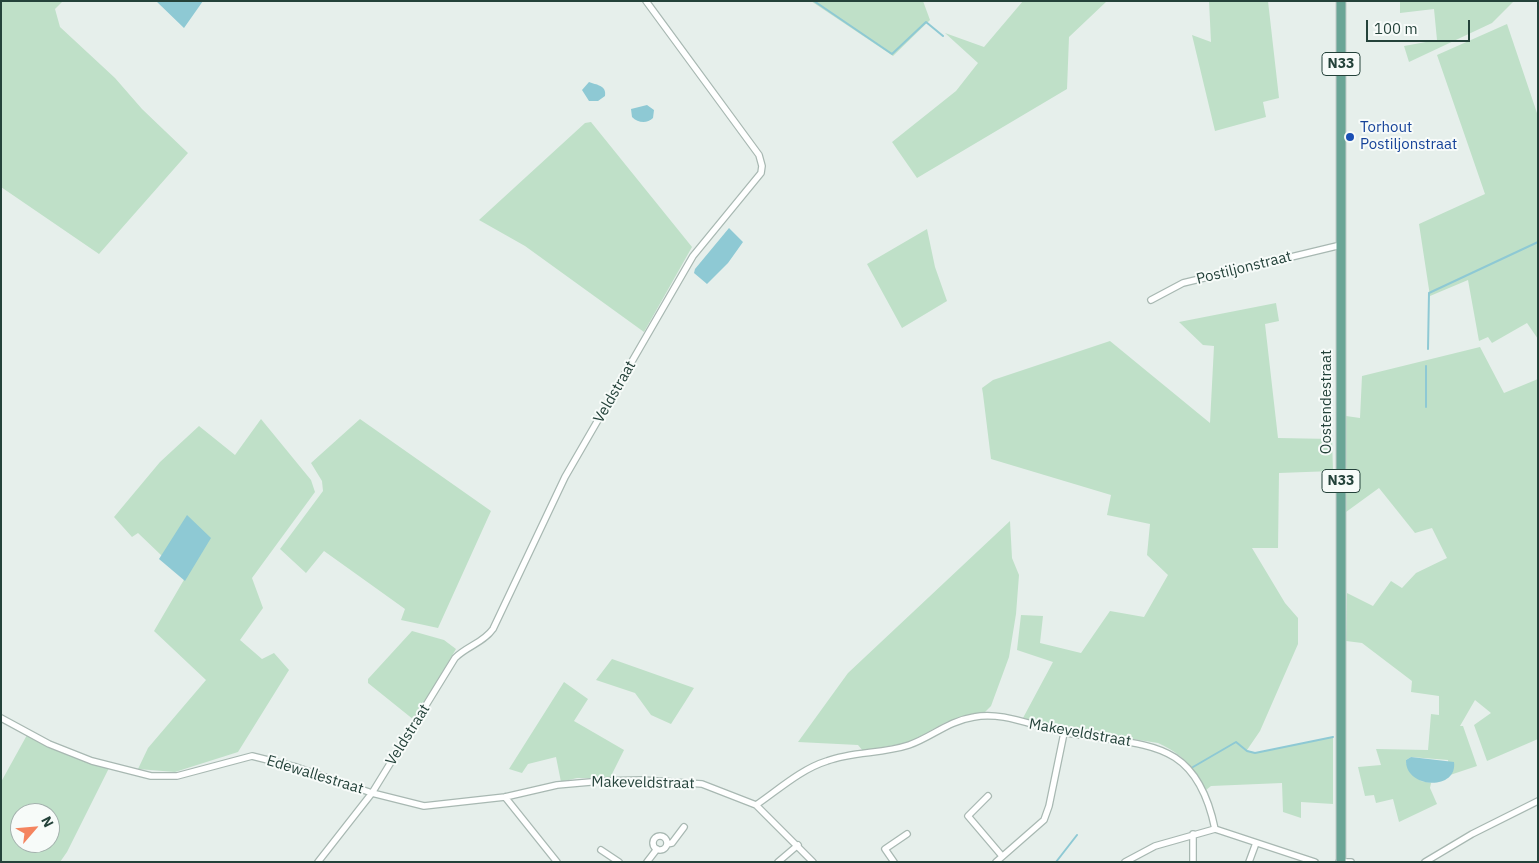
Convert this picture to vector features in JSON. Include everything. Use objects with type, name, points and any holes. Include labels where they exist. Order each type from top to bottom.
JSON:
[{"type":"main road","name":"Oostendestraat","points":[[1340,1],[1340,862]]},
{"type":"street","name":"Veldstraat","points":[[318,862],[372,793],[455,658],[464,650],[484,639],[492,629],[565,477],[692,256],[761,173],[762,166],[759,155],[646,1]]},
{"type":"street","name":"Postiljonstraat","points":[[1151,300],[1183,283],[1341,245]]},
{"type":"street","name":"Makeveldstraat","points":[[372,793],[424,806],[505,797],[557,785],[642,780],[702,784],[756,805],[811,768],[827,760],[901,748],[945,725],[974,716],[993,714],[1064,733],[1147,745],[1177,758],[1196,776],[1211,812],[1215,829]]},
{"type":"street","name":"Edewallestraat","points":[[1,718],[49,744],[75,754],[151,776],[177,776],[252,756],[296,767],[372,793]]},
{"type":"street","points":[[996,862],[1044,820],[1049,806],[1064,733]]},
{"type":"street","points":[[988,796],[968,816],[1002,856]]},
{"type":"street","points":[[505,797],[557,862]]},
{"type":"street","points":[[1428,861],[1472,834],[1538,801]]},
{"type":"street","points":[[756,805],[813,862]]},
{"type":"street","points":[[656,849],[664,849],[667,844],[672,843],[684,827]]},
{"type":"street","points":[[1125,862],[1155,846],[1215,829],[1315,862]]},
{"type":"street","points":[[894,862],[885,849],[907,834]]},
{"type":"street","points":[[1193,834],[1193,862]]},
{"type":"street","points":[[656,849],[653,843],[657,837],[663,837],[667,844]]},
{"type":"street","points":[[1249,862],[1256,843]]},
{"type":"street","points":[[778,862],[798,845]]},
{"type":"street","points":[[647,862],[656,849]]},
{"type":"street","points":[[601,850],[619,862]]},
{"type":"street","points":[[1340,862],[1351,862]]},
{"type":"green space","points":[[1,1],[63,1],[55,9],[60,27],[115,78],[142,109],[188,153],[99,254],[1,187]]},
{"type":"green space","points":[[811,1],[923,1],[930,20],[893,56]]},
{"type":"green space","points":[[1023,1],[1107,1],[1069,37],[1067,89],[917,178],[892,142],[956,91],[978,63],[945,33],[984,47]]},
{"type":"green space","points":[[1209,1],[1268,1],[1279,98],[1263,102],[1266,117],[1215,131],[1192,35],[1211,42]]},
{"type":"green space","points":[[1400,1],[1514,1],[1492,23],[1409,62],[1404,46],[1437,40],[1434,9],[1400,13]]},
{"type":"green space","points":[[1507,24],[1538,116],[1538,339],[1527,323],[1492,343],[1488,337],[1479,341],[1468,280],[1430,296],[1419,224],[1485,194],[1437,55]]},
{"type":"green space","points":[[591,122],[692,247],[644,332],[525,246],[479,220],[585,123]]},
{"type":"green space","points":[[927,229],[935,267],[947,301],[902,328],[867,264]]},
{"type":"green space","points":[[1276,303],[1279,321],[1265,324],[1278,438],[1332,439],[1333,471],[1279,473],[1278,548],[1252,548],[1285,603],[1298,618],[1298,644],[1260,731],[1247,750],[1255,753],[1333,737],[1333,804],[1301,802],[1301,818],[1283,812],[1282,783],[1211,786],[1206,790],[1196,774],[1181,757],[1158,743],[1056,727],[1023,718],[1053,662],[1017,650],[1021,615],[1043,616],[1040,643],[1081,653],[1110,611],[1144,617],[1168,575],[1147,555],[1150,524],[1107,515],[1111,495],[991,459],[982,388],[993,380],[1110,341],[1210,423],[1214,346],[1203,345],[1179,322]]},
{"type":"green space","points":[[1480,347],[1504,393],[1538,379],[1538,739],[1487,761],[1474,725],[1491,713],[1475,700],[1460,726],[1463,726],[1477,766],[1450,775],[1448,760],[1411,757],[1406,760],[1406,763],[1421,781],[1431,783],[1430,788],[1437,804],[1399,822],[1393,799],[1376,803],[1374,795],[1365,796],[1358,767],[1381,765],[1376,749],[1428,750],[1431,714],[1439,715],[1439,696],[1411,692],[1412,681],[1362,643],[1346,641],[1347,593],[1373,606],[1391,581],[1402,588],[1416,573],[1447,558],[1432,528],[1415,533],[1379,488],[1346,512],[1346,416],[1360,418],[1362,376]]},
{"type":"green space","points":[[261,419],[311,480],[315,492],[252,578],[263,608],[240,640],[262,659],[274,653],[289,670],[238,752],[175,772],[138,769],[148,748],[206,680],[154,631],[185,578],[138,533],[132,537],[114,517],[160,462],[199,426],[235,455]]},
{"type":"green space","points":[[360,419],[491,511],[438,628],[401,620],[405,609],[324,551],[306,573],[280,549],[323,491],[322,481],[311,463]]},
{"type":"green space","points":[[1010,521],[1012,558],[1019,575],[1016,614],[1009,657],[991,706],[985,712],[946,722],[910,742],[863,751],[858,745],[798,742],[848,673]]},
{"type":"green space","points":[[412,631],[444,640],[456,649],[414,720],[368,683],[368,679]]},
{"type":"green space","points":[[612,659],[694,688],[671,724],[651,715],[635,693],[596,680]]},
{"type":"green space","points":[[564,682],[588,699],[574,721],[624,750],[610,778],[577,778],[561,782],[556,757],[528,764],[522,773],[509,769]]},
{"type":"green space","points":[[27,735],[58,751],[109,768],[67,852],[60,862],[1,862],[1,782]]},
{"type":"water","points":[[156,1],[203,1],[184,28]]},
{"type":"water","points":[[589,82],[603,88],[605,96],[598,101],[589,101],[582,90]]},
{"type":"water","points":[[647,105],[654,110],[651,120],[642,122],[632,117],[631,109]]},
{"type":"water","points":[[729,228],[743,242],[728,263],[707,284],[694,273],[695,269]]},
{"type":"water","points":[[187,515],[211,538],[185,581],[159,559]]},
{"type":"water","points":[[1411,757],[1454,762],[1453,771],[1448,778],[1440,782],[1422,781],[1414,777],[1408,770],[1406,760]]},
{"type":"waterway","points":[[814,1],[892,54],[926,22],[943,36]]},
{"type":"waterway","points":[[1428,349],[1429,293],[1538,242]]},
{"type":"waterway","points":[[1426,366],[1426,407]]},
{"type":"waterway","points":[[1193,767],[1236,742],[1247,751],[1255,753],[1333,737]]},
{"type":"waterway","points":[[1056,862],[1077,835]]},
{"type":"place","name":"Torhout Postiljonstraat","points":[[1350,137]]}]
